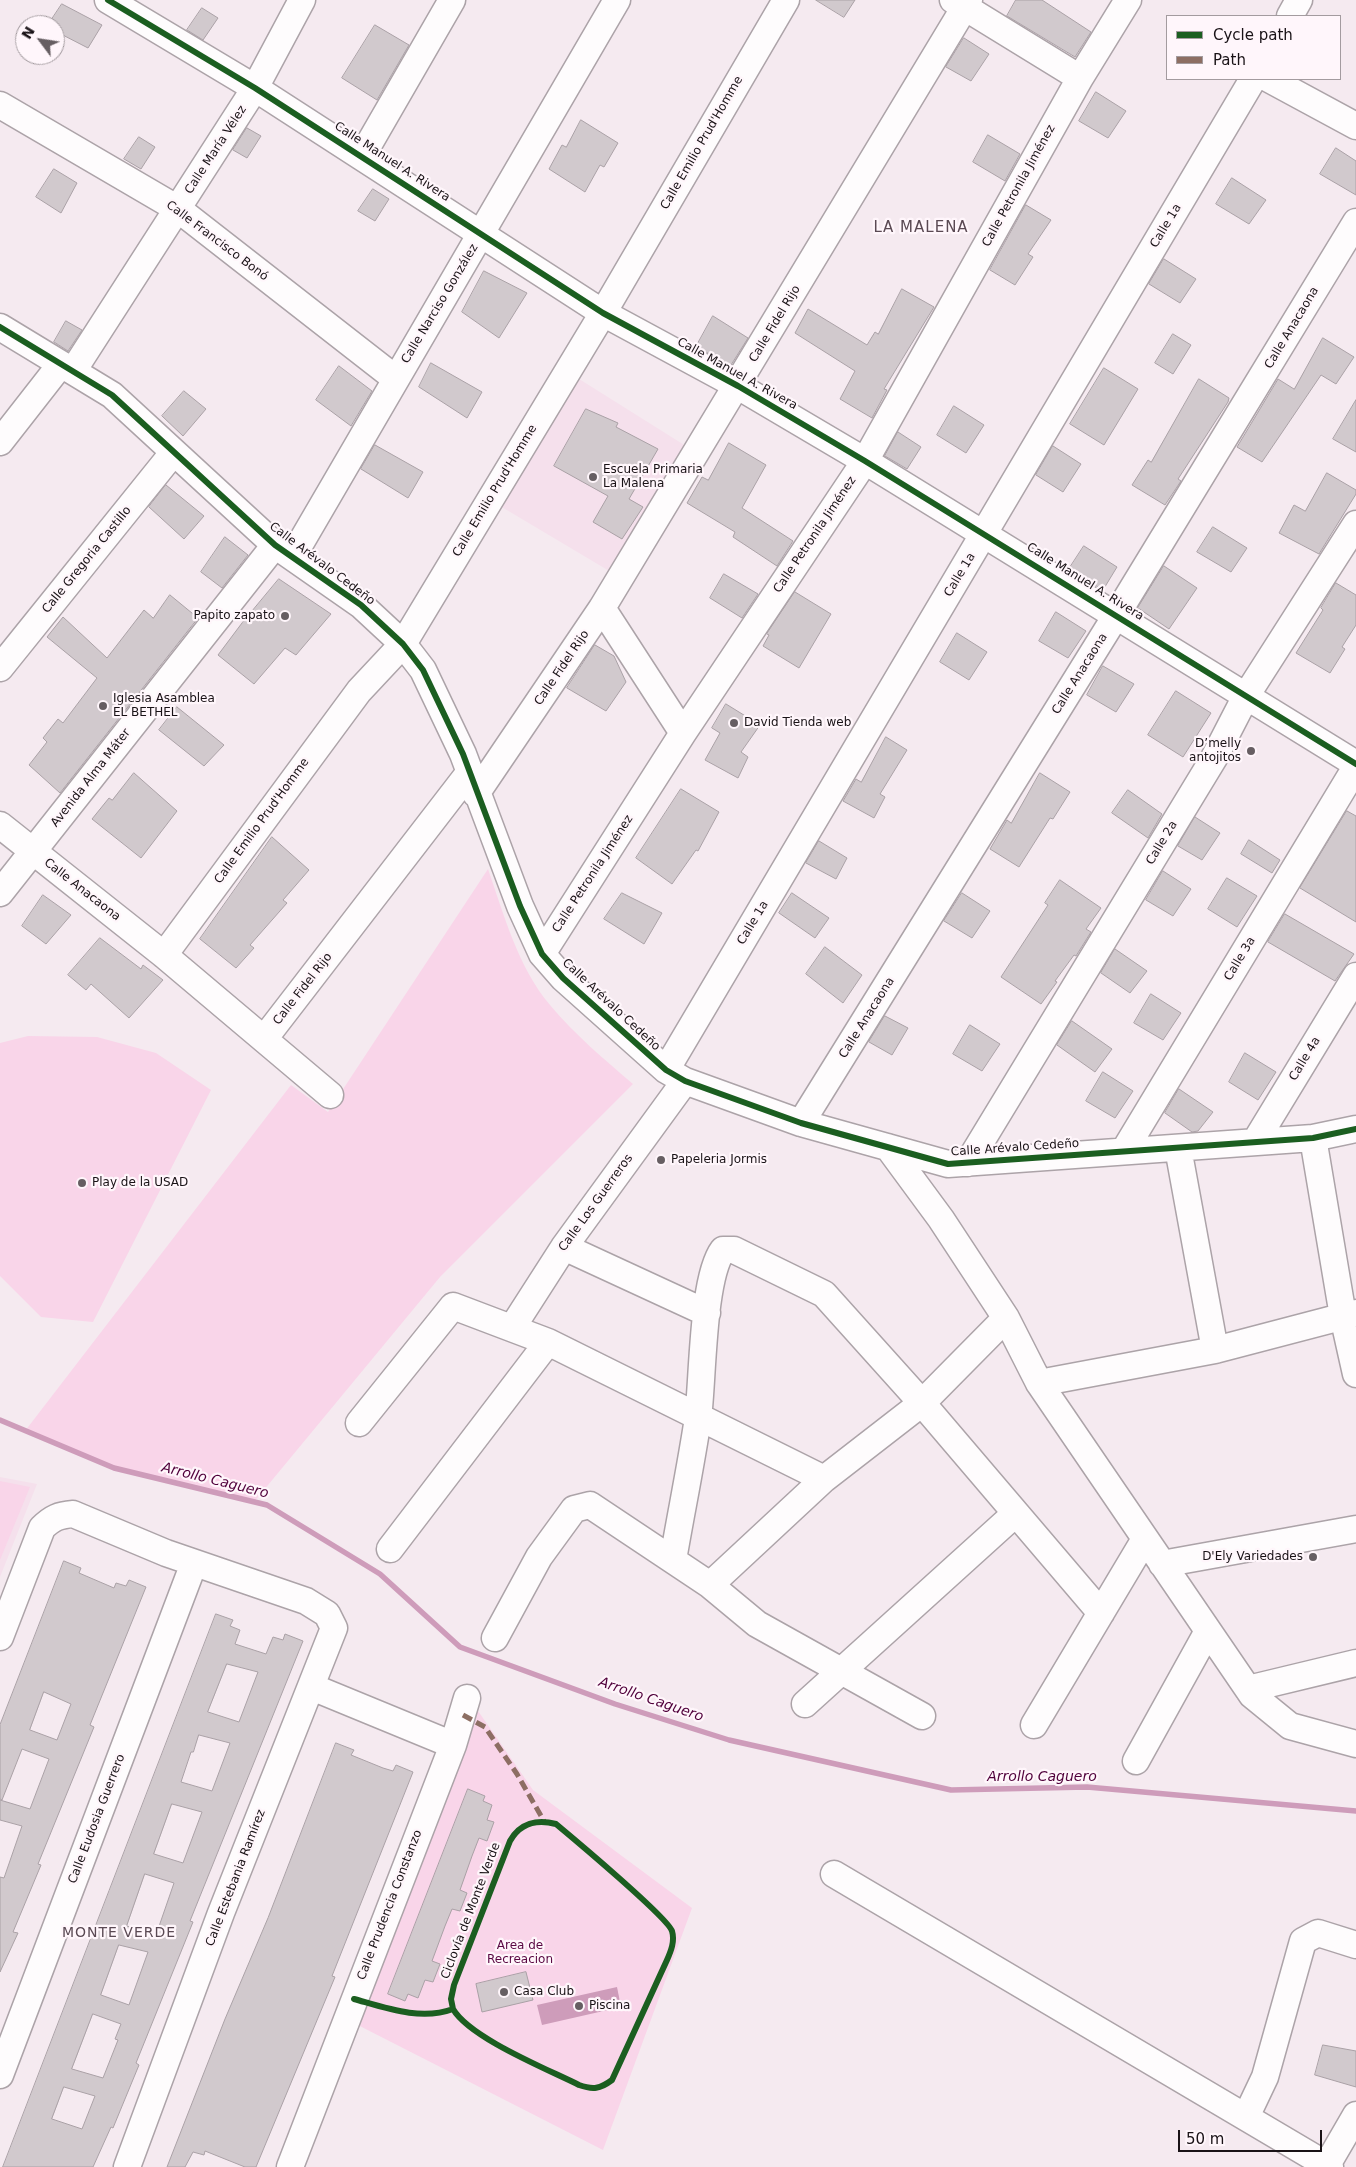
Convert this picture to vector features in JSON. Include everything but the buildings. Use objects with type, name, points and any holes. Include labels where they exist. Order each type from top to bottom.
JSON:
[{"type":"street","name":"Calle Manuel A. Rivera","points":[[108,0],[255,88],[603,313],[738,386],[865,461],[1117,614],[1356,766]]},
{"type":"street","name":"Calle María Vélez","points":[[0,442],[67,368],[178,209],[255,88],[302,0]]},
{"type":"street","points":[[362,156],[452,0]]},
{"type":"street","name":"Calle Narciso González","points":[[284,551],[396,379],[617,0]]},
{"type":"street","name":"Calle Emilio Prud'Homme","points":[[164,955],[359,691],[403,644],[603,313],[786,0]]},
{"type":"street","name":"Calle Petronila Jiménez","points":[[542,954],[683,733],[865,461],[1080,78],[1128,0]]},
{"type":"street","points":[[1291,15],[1299,0]]},
{"type":"street","points":[[962,2],[1080,78]]},
{"type":"street","name":"Calle Fidel Rijo","points":[[264,1040],[473,784],[602,608],[738,386],[962,2]]},
{"type":"street","name":"Calle 1a","points":[[675,1076],[984,534],[1253,80]]},
{"type":"street","points":[[1271,80],[1356,126]]},
{"type":"street","name":"Calle Francisco Bonó","points":[[0,105],[178,209],[396,379]]},
{"type":"street","name":"Calle Anacaona","points":[[801,1123],[1117,614],[1356,222]]},
{"type":"street","name":"Calle Arévalo Cedeño","points":[[0,327],[112,394],[173,453],[284,551],[360,605],[403,644],[423,670],[463,754],[520,906],[542,954],[563,978],[675,1076],[801,1123],[948,1164],[1313,1138],[1356,1129]]},
{"type":"street","name":"Calle Gregoria Castillo","points":[[0,668],[173,453]]},
{"type":"street","name":"Calle 2a","points":[[968,1162],[1214,758],[1246,696],[1356,524]]},
{"type":"street","name":"Avenida Alma Máter","points":[[0,892],[284,551]]},
{"type":"street","points":[[602,608],[683,733]]},
{"type":"street","name":"Calle 3a","points":[[1124,1151],[1356,766]]},
{"type":"street","name":"Calle Anacaona","points":[[0,825],[164,955],[330,1095]]},
{"type":"street","name":"Calle 4a","points":[[1255,1142],[1356,976]]},
{"type":"street","name":"Calle Los Guerreros","points":[[512,1328],[675,1076]]},
{"type":"street","points":[[1313,1138],[1350,1314],[1356,1374]]},
{"type":"street","points":[[888,1147],[941,1219],[1006,1318],[1039,1383],[1252,1695],[1290,1726],[1356,1744]]},
{"type":"street","points":[[1178,1148],[1215,1350]]},
{"type":"street","points":[[564,1247],[707,1313]]},
{"type":"street","points":[[673,1560],[698,1417],[707,1313],[716,1260],[723,1250],[734,1250],[824,1294],[922,1403],[1015,1514],[1101,1612]]},
{"type":"street","points":[[359,1423],[453,1306],[548,1342],[824,1479]]},
{"type":"street","points":[[1039,1383],[1215,1350],[1350,1314]]},
{"type":"street","points":[[710,1585],[824,1479],[922,1403],[1006,1318]]},
{"type":"street","points":[[390,1549],[548,1342]]},
{"type":"street","points":[[495,1638],[539,1558],[574,1509],[590,1505],[710,1585],[757,1624],[922,1716]]},
{"type":"street","name":"Calle Estebania Ramírez","points":[[0,1637],[42,1528],[52,1518],[61,1514],[73,1514],[194,1563],[306,1602],[327,1614],[334,1628],[221,1913],[127,2167]]},
{"type":"street","points":[[805,1704],[1015,1514]]},
{"type":"street","points":[[1162,1564],[1356,1529]]},
{"type":"street","points":[[1034,1725],[1145,1539]]},
{"type":"street","name":"Calle Eudosia Guerrero","points":[[0,2075],[194,1563]]},
{"type":"street","points":[[1136,1760],[1208,1631]]},
{"type":"street","points":[[1248,1689],[1356,1662]]},
{"type":"street","points":[[312,1687],[452,1745]]},
{"type":"street","name":"Calle Prudencia Constanzo","points":[[290,2167],[452,1745],[467,1698]]},
{"type":"street","points":[[834,1874],[1329,2166],[1356,2115]]},
{"type":"street","points":[[1246,2117],[1265,2077],[1303,1941],[1318,1933],[1356,1946]]},
{"type":"shaded area","name":"Escuela Primaria La Malena","points":[[568,372],[697,453],[621,578],[490,500]]},
{"type":"shaded area","points":[[0,1477],[37,1484],[0,1577]]},
{"type":"shaded area","name":"Piscina","points":[[617,1987],[621,2007],[542,2025],[537,2005]]},
{"type":"green space","points":[[488,869],[513,940],[539,990],[569,1026],[633,1084],[440,1277],[254,1502],[114,1468],[25,1431],[291,1085],[328,1112]]},
{"type":"green space","name":"Play de la USAD","points":[[28,1036],[97,1037],[156,1053],[211,1090],[93,1322],[41,1317],[0,1276],[0,1043]]},
{"type":"green space","points":[[0,1481],[30,1487],[0,1560]]},
{"type":"green space","name":"Area de Recreacion","points":[[469,1698],[533,1790],[692,1908],[603,2150],[346,2019]]},
{"type":"waterway","name":"Arrollo Caguero","points":[[0,1420],[114,1468],[267,1505],[380,1574],[460,1647],[615,1704],[729,1740],[951,1790],[1087,1787],[1356,1811]]},
{"type":"marked path","points":[[463,1715],[485,1727],[517,1774],[544,1821]]},
{"type":"cycle path","points":[[108,0],[255,88],[603,313],[738,386],[865,461],[1356,764]]},
{"type":"cycle path","points":[[0,327],[112,395],[275,545],[361,605],[403,644],[423,670],[463,754],[520,906],[542,954],[563,978],[666,1070],[685,1081],[801,1123],[948,1164],[1313,1138],[1356,1129]]},
{"type":"cycle path","name":"Ciclovía de Monte Verde","points":[[354,1999],[404,2012],[429,2014],[453,2009],[475,2031],[510,2052],[579,2085],[596,2088],[612,2080],[671,1950],[673,1942],[672,1931],[638,1895],[556,1824],[536,1822],[524,1826],[510,1841],[454,1985],[451,1999],[453,2009]]},
{"type":"place","name":"Escuela Primaria La Malena","points":[[593,477]]},
{"type":"place","name":"Papito zapato","points":[[285,616]]},
{"type":"place","name":"Iglesia Asamblea EL BETHEL","points":[[103,706]]},
{"type":"place","name":"David Tienda web","points":[[734,723]]},
{"type":"place","name":"D’melly antojitos","points":[[1251,751]]},
{"type":"place","name":"Papeleria Jormis","points":[[661,1160]]},
{"type":"place","name":"Play de la USAD","points":[[82,1183]]},
{"type":"place","name":"D'Ely Variedades","points":[[1313,1557]]},
{"type":"place","name":"Casa Club","points":[[504,1992]]},
{"type":"place","name":"Piscina","points":[[579,2006]]},
{"type":"district","name":"LA MALENA","points":[[921,228]]},
{"type":"district","name":"MONTE VERDE","points":[[119,1933]]}]
